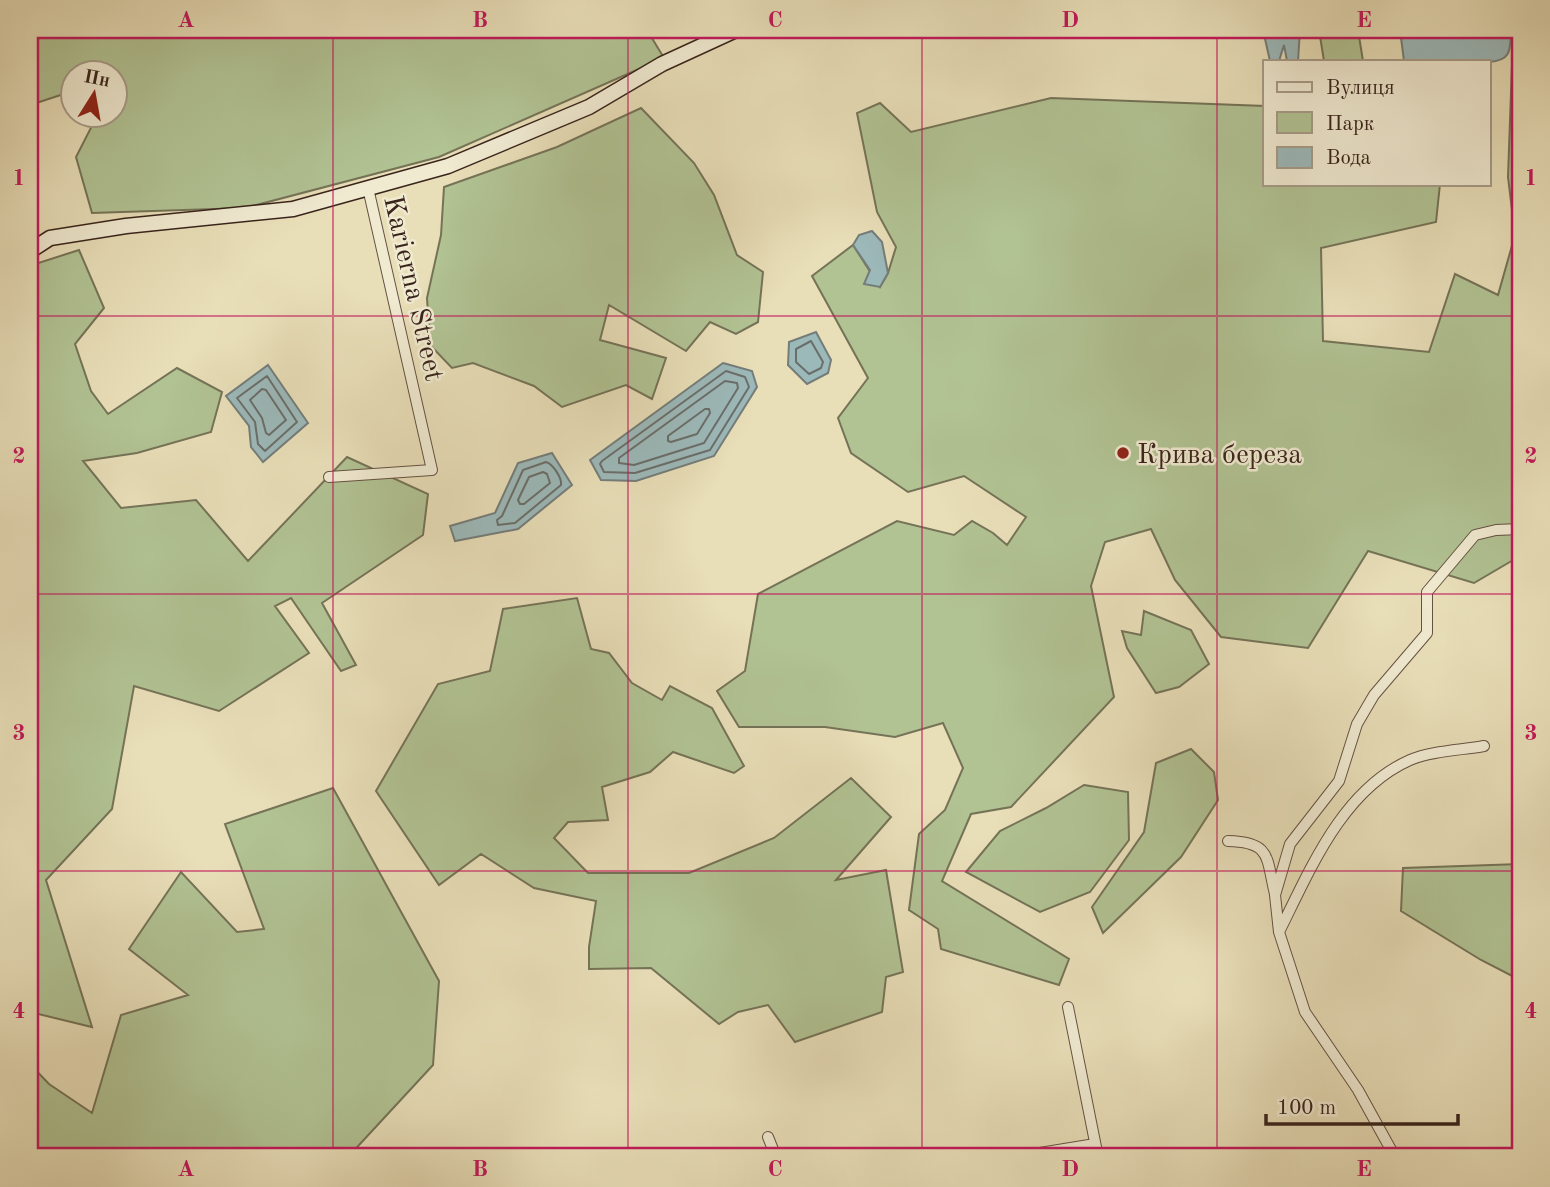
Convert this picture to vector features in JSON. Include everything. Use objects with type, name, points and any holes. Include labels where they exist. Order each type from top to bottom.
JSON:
[{"type":"street","points":[[368,188],[448,166],[589,107],[675,57],[737,30]]},
{"type":"street","name":"Karierna Street","points":[[30,251],[50,239],[126,226],[293,209],[368,188],[432,470],[329,477]]},
{"type":"street","points":[[1275,895],[1290,844],[1339,781],[1357,723],[1374,695],[1427,632],[1427,592],[1475,535],[1496,530],[1520,529]]},
{"type":"street","points":[[1279,932],[1312,865],[1340,820],[1381,776],[1412,759],[1484,746]]},
{"type":"street","points":[[1228,841],[1245,841],[1265,852],[1275,895],[1279,932],[1305,1012],[1358,1090],[1395,1157]]},
{"type":"street","points":[[1068,1007],[1098,1157]]},
{"type":"street","points":[[768,1138],[776,1157]]},
{"type":"street","points":[[1015,1157],[1095,1144]]},
{"type":"green space","points":[[30,30],[647,30],[664,58],[439,157],[245,208],[92,213],[76,157],[90,130],[130,130],[130,60],[60,60],[60,95],[30,105]]},
{"type":"green space","points":[[1319,30],[1358,30],[1363,60],[1324,60]]},
{"type":"green space","points":[[1520,54],[1520,556],[1474,583],[1368,551],[1308,648],[1221,637],[1175,580],[1151,529],[1105,542],[1091,586],[1114,697],[1011,807],[971,814],[942,881],[1069,959],[1059,985],[941,949],[938,929],[909,910],[919,834],[945,810],[963,768],[943,723],[895,737],[825,727],[739,727],[717,691],[745,671],[758,594],[897,521],[954,535],[972,521],[1007,545],[1026,517],[964,476],[908,492],[851,453],[838,418],[868,378],[812,276],[853,245],[880,287],[888,273],[896,247],[877,212],[857,113],[880,103],[911,132],[1051,98],[1263,106],[1263,186],[1440,186],[1436,222],[1321,248],[1323,341],[1429,352],[1455,274],[1498,295],[1515,235],[1508,177],[1512,64]]},
{"type":"green space","points":[[641,108],[694,163],[714,195],[737,255],[763,272],[758,322],[736,334],[710,322],[686,351],[609,305],[600,340],[666,358],[652,399],[626,385],[562,407],[534,386],[473,363],[452,368],[430,345],[427,298],[441,235],[444,187],[557,147]]},
{"type":"green space","points":[[79,250],[104,308],[75,344],[91,391],[108,414],[177,368],[222,392],[211,432],[137,453],[83,461],[121,508],[196,500],[248,561],[347,457],[428,494],[423,535],[322,603],[356,665],[341,671],[291,598],[275,606],[309,653],[219,711],[134,686],[112,809],[46,880],[92,1027],[30,1012],[30,269],[32,265]]},
{"type":"green space","points":[[577,598],[591,649],[609,653],[632,683],[662,700],[670,686],[712,708],[744,766],[734,773],[673,752],[650,772],[602,787],[608,820],[568,822],[554,838],[588,873],[689,873],[774,838],[851,778],[891,817],[836,880],[886,870],[903,972],[886,977],[882,1012],[795,1042],[768,1005],[738,1012],[719,1024],[651,968],[589,969],[589,947],[596,901],[534,888],[481,854],[439,885],[376,791],[438,684],[490,671],[503,609]]},
{"type":"green space","points":[[1144,611],[1191,630],[1209,664],[1179,687],[1156,693],[1127,648],[1122,631],[1141,635]]},
{"type":"green space","points":[[1191,749],[1214,772],[1218,800],[1181,857],[1103,933],[1092,907],[1144,832],[1156,763]]},
{"type":"green space","points":[[1084,785],[1128,792],[1129,840],[1090,892],[1040,912],[966,872],[1000,831]]},
{"type":"green space","points":[[333,788],[439,981],[433,1065],[348,1157],[30,1157],[30,1064],[49,1084],[92,1113],[121,1015],[188,995],[129,949],[181,872],[237,932],[264,929],[225,824]]},
{"type":"green space","points":[[1520,864],[1520,980],[1481,960],[1401,911],[1403,868]]},
{"type":"water","points":[[1263,30],[1300,30],[1298,60],[1287,60],[1284,45],[1279,60],[1270,60]]},
{"type":"water","points":[[1400,30],[1511,30],[1508,53],[1497,61],[1404,60]]},
{"type":"water","points":[[872,231],[882,242],[888,273],[880,287],[864,284],[870,270],[853,245],[859,235]]},
{"type":"water","points":[[816,332],[831,360],[828,373],[807,384],[788,365],[789,342]]},
{"type":"water","points":[[723,363],[752,371],[757,387],[714,456],[636,481],[601,480],[590,460]]},
{"type":"water","points":[[268,365],[308,423],[263,462],[251,447],[249,426],[226,396]]},
{"type":"water","points":[[552,453],[572,485],[518,529],[455,541],[450,526],[495,513],[518,463]]},
{"type":"place","name":"Крива береза","points":[[1123,453]]}]
